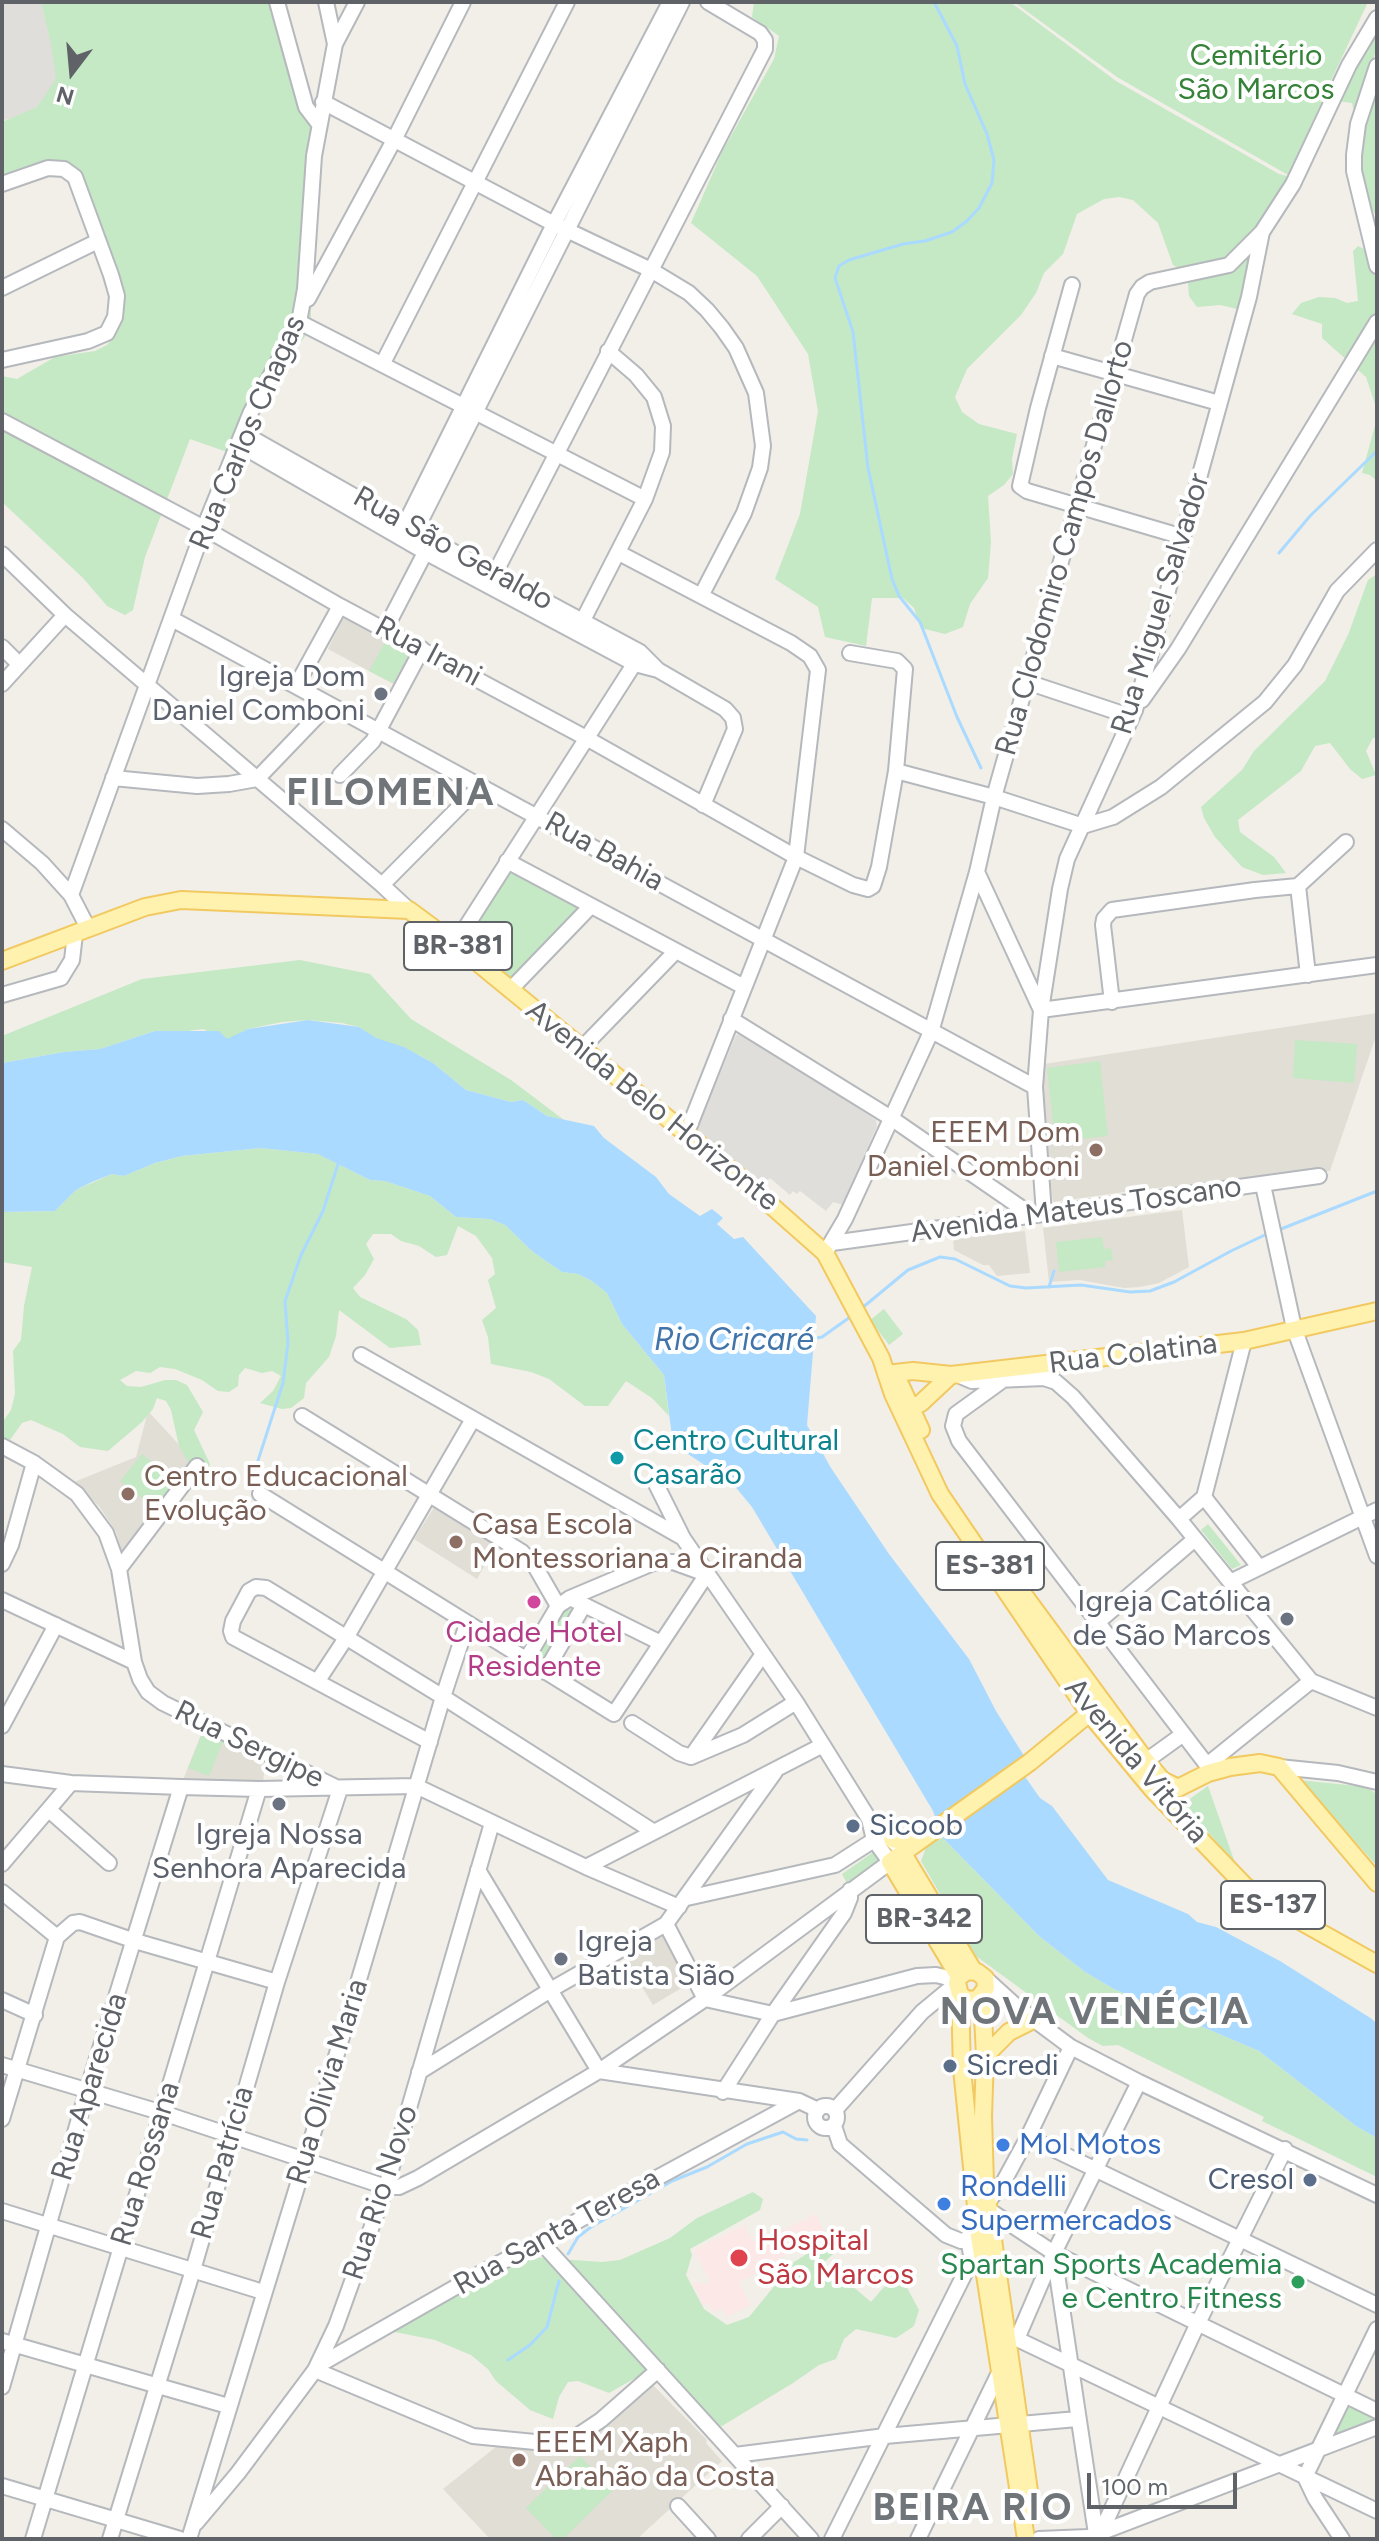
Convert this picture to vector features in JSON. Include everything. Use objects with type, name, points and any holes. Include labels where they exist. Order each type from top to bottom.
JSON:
[{"type":"main road","name":"BR-381","points":[[2,961],[145,907],[181,900],[409,910]]},
{"type":"main road","name":"Avenida Belo Horizonte","points":[[409,910],[455,944],[828,1248],[852,1305],[887,1369]]},
{"type":"main road","name":"Rua Colatina","points":[[887,1369],[953,1374],[1244,1341],[1377,1311]]},
{"type":"main road","name":"Avenida Vitória","points":[[887,1369],[949,1491],[1146,1761],[1162,1780],[1178,1788]]},
{"type":"main road","points":[[913,1371],[924,1383],[927,1398]]},
{"type":"main road","points":[[911,1414],[953,1374]]},
{"type":"main road","name":"Avenida Vitória","points":[[911,1414],[940,1494],[1089,1713],[1152,1789],[1245,1886],[1275,1907],[1377,1964]]},
{"type":"main road","points":[[905,1846],[1030,1762],[1103,1702]]},
{"type":"main road","points":[[1188,1824],[1178,1798],[1178,1788],[1207,1769],[1260,1763],[1279,1767]]},
{"type":"main road","name":"ES-137","points":[[1279,1767],[1377,1883]]},
{"type":"main road","name":"BR-342","points":[[905,1846],[912,1872],[968,1985],[962,2069],[980,2237],[999,2373],[1014,2424],[1037,2539]]},
{"type":"main road","name":"BR-342","points":[[905,1846],[968,1985],[985,2056],[983,2116],[988,2206],[980,2237],[1012,2340],[1014,2424],[1026,2539]]},
{"type":"main road","points":[[985,2056],[1009,2032],[1033,2020]]},
{"type":"street","points":[[277,2],[306,107],[319,124]]},
{"type":"street","name":"Rua Carlos Chagas","points":[[71,895],[204,528],[240,438],[301,316],[314,156],[335,44],[326,2]]},
{"type":"street","points":[[335,44],[357,2]]},
{"type":"street","points":[[463,2],[301,316],[469,409],[645,499]]},
{"type":"street","points":[[383,363],[567,2]]},
{"type":"street","points":[[411,527],[670,2]]},
{"type":"street","points":[[560,227],[682,2]]},
{"type":"street","points":[[492,579],[766,44],[760,33],[708,2]]},
{"type":"street","name":"Rua Miguel Salvador","points":[[1038,1215],[1035,1087],[1041,1010],[1067,859],[1134,713],[1249,297],[1262,232],[1293,184],[1349,65],[1377,18]]},
{"type":"street","points":[[1377,66],[1358,124],[1354,171],[1377,266]]},
{"type":"street","points":[[323,102],[560,227],[651,270],[689,293],[722,328],[749,376],[760,410],[763,446],[754,487],[744,513],[702,594]]},
{"type":"street","points":[[2,184],[48,168],[64,169],[75,177],[116,289],[115,317],[107,333],[88,341],[2,360]]},
{"type":"street","name":"Rua Clodomiro Campos Dallorto","points":[[828,1248],[931,1032],[1135,299],[1142,287],[1150,282],[1229,265],[1262,232]]},
{"type":"street","points":[[2,288],[98,241]]},
{"type":"street","points":[[1072,285],[1020,486],[1027,491],[1183,537]]},
{"type":"street","points":[[1027,682],[1134,713],[1186,637],[1377,322]]},
{"type":"street","points":[[580,626],[645,499],[662,452],[663,426],[654,397],[636,375],[608,351]]},
{"type":"street","points":[[1052,356],[1219,403]]},
{"type":"street","name":"Rua Irani","points":[[2,421],[204,528],[796,857],[853,885],[868,889],[876,879],[896,771]]},
{"type":"street","name":"Rua São Geraldo","points":[[240,438],[411,527],[429,546]]},
{"type":"street","name":"Rua São Geraldo","points":[[240,438],[725,709],[733,718],[735,729],[703,805]]},
{"type":"street","points":[[386,628],[429,546]]},
{"type":"street","points":[[850,653],[897,661],[905,669],[896,771],[994,797],[1083,826],[1131,808],[1251,715],[1278,688],[1295,665],[1337,591],[1377,550]]},
{"type":"street","points":[[619,553],[791,643],[815,662],[818,678],[796,857],[686,1135]]},
{"type":"street","points":[[2,554],[65,615],[409,910]]},
{"type":"street","points":[[296,686],[340,606]]},
{"type":"street","points":[[2,684],[65,615]]},
{"type":"street","name":"Rua Bahia","points":[[172,619],[1035,1087]]},
{"type":"street","points":[[2,647],[19,664]]},
{"type":"street","points":[[340,775],[373,741],[422,649]]},
{"type":"street","points":[[455,944],[638,658]]},
{"type":"street","points":[[113,778],[197,786],[257,779],[329,704]]},
{"type":"street","points":[[382,885],[481,785]]},
{"type":"street","points":[[2,829],[42,863],[71,895],[82,931],[72,960],[61,978],[2,995]]},
{"type":"street","points":[[1112,1002],[1103,925],[1112,910],[1298,886],[1346,842]]},
{"type":"street","points":[[507,861],[744,987]]},
{"type":"street","points":[[977,872],[1041,1010],[1377,965]]},
{"type":"street","points":[[1298,886],[1308,975]]},
{"type":"street","points":[[510,990],[591,906]]},
{"type":"street","points":[[582,1048],[676,951]]},
{"type":"street","points":[[731,1019],[891,1118],[1038,1215]]},
{"type":"street","name":"Avenida Mateus Toscano","points":[[828,1248],[1319,1176]]},
{"type":"street","points":[[1263,1185],[1294,1328],[1377,1556]]},
{"type":"street","points":[[1179,1519],[1204,1497],[1244,1341]]},
{"type":"street","points":[[361,1355],[683,1538]]},
{"type":"street","points":[[953,1374],[972,1381],[1044,1378],[1056,1382],[1073,1397],[1179,1519],[1311,1681],[1377,1708]]},
{"type":"street","points":[[1003,1380],[956,1414],[953,1421],[955,1434],[1207,1769],[1311,1681]]},
{"type":"street","points":[[302,1416],[530,1559],[571,1603],[661,1643]]},
{"type":"street","points":[[317,1682],[385,1573],[473,1419]]},
{"type":"street","name":"Rua Sergipe","points":[[2,1446],[34,1463],[77,1494],[90,1508],[111,1544],[119,1569],[134,1662],[143,1686],[154,1698],[340,1789],[416,1786],[586,1867],[683,1903]]},
{"type":"street","points":[[2,1564],[14,1536],[34,1463]]},
{"type":"street","points":[[119,1569],[197,1466]]},
{"type":"street","points":[[656,1484],[683,1538],[796,1702],[869,1819],[874,1840]]},
{"type":"street","points":[[260,1494],[614,1714],[707,1574]]},
{"type":"street","points":[[1204,1497],[1259,1567]]},
{"type":"street","points":[[1230,1582],[1377,1510]]},
{"type":"street","points":[[1098,1622],[1195,1539]]},
{"type":"street","points":[[526,1660],[571,1603],[653,1563],[673,1562],[707,1574]]},
{"type":"street","points":[[430,1742],[233,1637],[233,1621],[249,1591],[256,1587],[266,1588],[654,1832]]},
{"type":"street","points":[[2,1600],[134,1662]]},
{"type":"street","points":[[545,1672],[571,1603]]},
{"type":"street","name":"Rua Olivia Maria","points":[[190,2532],[467,1624]]},
{"type":"street","points":[[2,1726],[7,1703],[56,1625]]},
{"type":"street","points":[[691,1757],[763,1654]]},
{"type":"street","points":[[632,1723],[679,1753],[691,1757],[743,1735],[796,1702]]},
{"type":"street","points":[[712,1726],[725,1743]]},
{"type":"street","points":[[1146,1761],[1182,1735]]},
{"type":"street","points":[[586,1867],[823,1745]]},
{"type":"street","points":[[1279,1767],[1338,1773],[1377,1782]]},
{"type":"street","points":[[419,2072],[552,1989],[666,1924],[775,1772]]},
{"type":"street","points":[[2,1774],[71,1783],[340,1789]]},
{"type":"street","points":[[2,1864],[71,1783]]},
{"type":"street","name":"Rua Aparecida","points":[[2,2387],[8,2343],[48,2226],[181,1787]]},
{"type":"street","name":"Rua Rossana","points":[[33,2539],[259,1789]]},
{"type":"street","name":"Rua Patrícia","points":[[110,2539],[277,1982],[340,1789]]},
{"type":"street","points":[[49,1810],[109,1863]]},
{"type":"street","points":[[869,1819],[905,1846]]},
{"type":"street","name":"Rua Rio Novo","points":[[190,2532],[316,2368],[336,2326],[386,2187],[492,1823]]},
{"type":"street","points":[[683,1903],[835,1865],[874,1840],[905,1846]]},
{"type":"street","points":[[9,2068],[163,2113],[386,2187],[408,2184],[599,2071],[705,1999],[905,1846]]},
{"type":"street","points":[[723,2092],[844,1913],[850,1890],[835,1865]]},
{"type":"street","points":[[478,1870],[599,2071]]},
{"type":"street","points":[[2,1892],[57,1937]]},
{"type":"street","points":[[2,2119],[9,2068],[35,2015],[57,1937],[73,1923],[85,1923],[135,1941],[277,1982]]},
{"type":"street","points":[[666,1924],[705,1999]]},
{"type":"street","points":[[705,1999],[773,2014],[917,1976],[936,1975],[968,1985],[1017,2007],[1071,2047],[1377,2195]]},
{"type":"street","points":[[835,2110],[937,1998],[968,1985]]},
{"type":"street","points":[[2,2000],[35,2015]]},
{"type":"street","points":[[1071,2047],[1028,2137],[988,2206],[1014,2228],[1054,2253],[1377,2411]]},
{"type":"street","points":[[599,2071],[799,2101],[818,2110]]},
{"type":"street","points":[[1139,2082],[1012,2340],[1377,2511]]},
{"type":"street","name":"Rua Santa Teresa","points":[[316,2368],[540,2241],[799,2101]]},
{"type":"street","points":[[824,2106],[835,2110],[838,2120],[834,2126],[827,2129],[818,2125],[815,2117],[818,2110],[824,2106]]},
{"type":"street","points":[[834,2126],[840,2144],[952,2239],[961,2241],[1014,2228]]},
{"type":"street","points":[[1028,2137],[1377,2305]]},
{"type":"street","points":[[1092,2536],[1285,2149]]},
{"type":"street","points":[[985,2184],[1004,2181]]},
{"type":"street","points":[[2,2211],[263,2292]]},
{"type":"street","points":[[832,2539],[980,2237]]},
{"type":"street","points":[[540,2241],[811,2539]]},
{"type":"street","points":[[1054,2253],[1092,2536]]},
{"type":"street","points":[[965,2273],[987,2276]]},
{"type":"street","points":[[1305,2477],[1377,2329]]},
{"type":"street","points":[[8,2343],[228,2406]]},
{"type":"street","points":[[316,2368],[473,2436],[535,2442],[561,2441],[577,2436],[601,2420],[658,2370]]},
{"type":"street","points":[[918,2539],[999,2373]]},
{"type":"street","points":[[735,2455],[885,2436],[1077,2419]]},
{"type":"street","points":[[1037,2539],[1092,2536],[1377,2427]]},
{"type":"street","points":[[1305,2477],[1333,2536]]},
{"type":"street","points":[[2,2486],[180,2539]]},
{"type":"street","points":[[678,2506],[708,2539]]},
{"type":"street","points":[[749,2539],[782,2506]]},
{"type":"shaded area","points":[[2,2],[41,2],[66,101],[2,121]]},
{"type":"shaded area","points":[[344,616],[412,653],[395,685],[328,649]]},
{"type":"shaded area","points":[[1377,1013],[1377,1033],[1330,1171],[1147,1189],[1053,1202],[1041,1111],[1044,1064]]},
{"type":"shaded area","points":[[744,1033],[876,1120],[877,1126],[843,1205],[833,1202],[826,1211],[800,1191],[797,1194],[793,1191],[790,1195],[770,1178],[762,1186],[698,1133],[736,1035]]},
{"type":"shaded area","points":[[1182,1210],[1189,1267],[1159,1283],[1140,1287],[1124,1288],[1080,1280],[1049,1282],[1043,1228]]},
{"type":"shaded area","points":[[1025,1231],[1030,1273],[997,1276],[989,1265],[954,1250],[953,1239]]},
{"type":"shaded area","name":"Centro Educacional Evolução","points":[[148,1411],[194,1461],[122,1555],[116,1532],[99,1506],[74,1482],[136,1457]]},
{"type":"shaded area","name":"Casa Escola Montessoriana a Ciranda","points":[[435,1506],[497,1544],[477,1579],[414,1539]]},
{"type":"shaded area","points":[[204,1727],[266,1757],[263,1783],[183,1780]]},
{"type":"shaded area","points":[[664,1933],[690,1983],[653,2005],[624,1957]]},
{"type":"shaded area","name":"Hospital São Marcos","points":[[816,2214],[826,2235],[763,2266],[764,2269],[739,2282],[751,2305],[727,2317],[722,2308],[714,2312],[709,2303],[703,2306],[693,2285],[710,2281],[694,2250],[744,2225],[753,2242]]},
{"type":"shaded area","points":[[650,2382],[707,2440],[706,2443],[722,2461],[637,2539],[490,2539],[443,2489],[497,2446],[574,2444]]},
{"type":"green space","points":[[41,2],[281,2],[311,104],[311,328],[259,401],[230,453],[190,439],[145,557],[133,610],[125,615],[107,606],[83,578],[2,502],[2,376],[17,379],[55,357],[95,351],[114,337],[118,321],[111,263],[63,169],[2,184],[2,122],[37,107],[56,79]]},
{"type":"green space","points":[[754,2],[1010,2],[1116,81],[1279,174],[1291,177],[1288,186],[1267,209],[1256,231],[1246,311],[1220,305],[1197,307],[1189,296],[1187,272],[1173,265],[1158,223],[1133,200],[1119,197],[1104,199],[1077,214],[1063,254],[1044,273],[1036,293],[1021,315],[967,369],[955,397],[962,412],[979,424],[1017,434],[1012,459],[1013,474],[988,496],[991,542],[988,578],[970,604],[963,627],[945,634],[921,628],[914,608],[903,598],[872,598],[866,646],[825,637],[818,607],[775,579],[800,514],[818,411],[808,354],[757,276],[691,223],[722,152],[774,59],[779,36],[752,17]]},
{"type":"green space","name":"Cemitério São Marcos","points":[[1014,2],[1368,2],[1328,87],[1350,46],[1357,45],[1377,17],[1377,47],[1370,70],[1377,76],[1377,217],[1346,169],[1355,118],[1352,103],[1323,99],[1288,175],[1117,77]]},
{"type":"green space","points":[[1358,246],[1366,250],[1371,267],[1377,273],[1377,410],[1366,377],[1322,338],[1322,324],[1292,314],[1301,303],[1319,297],[1347,303],[1358,301],[1353,251]]},
{"type":"green space","points":[[1377,418],[1377,481],[1362,473]]},
{"type":"green space","points":[[1377,574],[1377,738],[1373,738],[1366,751],[1376,775],[1362,779],[1330,743],[1315,746],[1301,771],[1238,820],[1240,832],[1274,857],[1286,873],[1263,875],[1242,867],[1215,837],[1201,807],[1242,770],[1254,751],[1325,681],[1348,635],[1368,580]]},
{"type":"green space","points":[[386,640],[410,652],[393,683],[369,671]]},
{"type":"green space","points":[[511,869],[582,908],[514,985],[461,938]]},
{"type":"green space","points":[[300,960],[370,974],[411,1019],[511,1080],[564,1120],[547,1116],[523,1100],[511,1102],[466,1090],[419,1055],[375,1038],[359,1027],[342,1023],[308,1020],[282,1022],[248,1029],[227,1040],[203,1029],[172,1033],[155,1031],[100,1049],[2,1063],[2,1036],[142,979]]},
{"type":"green space","points":[[1295,1040],[1357,1044],[1354,1083],[1293,1078]]},
{"type":"green space","points":[[1100,1061],[1108,1136],[1055,1142],[1047,1068]]},
{"type":"green space","points":[[261,1148],[319,1154],[370,1180],[385,1181],[430,1196],[456,1217],[490,1219],[505,1225],[533,1252],[562,1272],[578,1274],[592,1281],[607,1293],[622,1324],[664,1375],[669,1416],[652,1398],[626,1381],[608,1406],[585,1406],[549,1379],[491,1364],[488,1337],[482,1320],[496,1308],[488,1280],[495,1274],[492,1258],[476,1236],[458,1226],[447,1255],[436,1257],[391,1234],[373,1234],[366,1244],[374,1259],[353,1288],[360,1297],[406,1319],[418,1330],[421,1345],[390,1348],[339,1310],[336,1336],[329,1357],[306,1383],[304,1398],[291,1408],[282,1409],[260,1403],[273,1391],[281,1376],[272,1371],[262,1373],[245,1368],[239,1375],[238,1386],[229,1392],[218,1391],[202,1380],[175,1369],[160,1367],[150,1373],[136,1371],[120,1380],[127,1386],[141,1387],[165,1380],[176,1380],[187,1385],[203,1412],[194,1430],[210,1464],[206,1476],[194,1473],[179,1446],[171,1410],[166,1401],[157,1398],[153,1409],[142,1422],[108,1451],[80,1447],[63,1434],[31,1420],[22,1423],[10,1440],[2,1438],[2,1423],[11,1410],[15,1394],[13,1351],[21,1340],[32,1267],[2,1262],[2,1212],[55,1211],[76,1190],[112,1174],[124,1176],[182,1156]]},
{"type":"green space","points":[[1102,1237],[1104,1249],[1111,1248],[1113,1260],[1105,1261],[1105,1267],[1059,1272],[1056,1242]]},
{"type":"green space","points":[[884,1309],[903,1334],[889,1345],[870,1320]]},
{"type":"green space","points":[[142,1454],[178,1483],[156,1509],[120,1481]]},
{"type":"green space","points":[[1208,1524],[1241,1565],[1232,1569],[1201,1530]]},
{"type":"green space","points":[[573,1609],[574,1615],[545,1664],[537,1658],[564,1610]]},
{"type":"green space","points":[[202,1734],[223,1742],[209,1776],[188,1768]]},
{"type":"green space","points":[[1299,1780],[1367,1787],[1375,1793],[1377,1866],[1320,1802],[1314,1800]]},
{"type":"green space","points":[[1208,1786],[1235,1863],[1186,1807],[1191,1798]]},
{"type":"green space","points":[[942,1837],[1039,1936],[1085,1972],[1114,1989],[1259,2051],[1356,2126],[1377,2138],[1377,2177],[1118,2045],[1103,2046],[1088,2038],[976,1956],[921,1861],[927,1845]]},
{"type":"green space","points":[[875,1851],[882,1859],[848,1885],[842,1874]]},
{"type":"green space","points":[[753,2192],[763,2199],[760,2210],[690,2249],[692,2255],[686,2275],[704,2309],[727,2325],[749,2317],[794,2262],[815,2249],[853,2236],[865,2242],[859,2249],[846,2243],[824,2262],[871,2302],[898,2271],[919,2310],[914,2326],[896,2338],[856,2329],[844,2339],[836,2359],[819,2365],[712,2432],[665,2381],[639,2376],[609,2393],[578,2381],[568,2382],[559,2397],[553,2419],[530,2410],[471,2355],[435,2340],[390,2331],[499,2255],[602,2262],[620,2260],[670,2238],[697,2218]]},
{"type":"green space","points":[[1350,2402],[1377,2416],[1377,2420],[1330,2439]]},
{"type":"green space","points":[[580,2456],[613,2490],[563,2539],[556,2539],[526,2508]]},
{"type":"water","name":"Rio Cricaré","points":[[308,1020],[359,1027],[376,1038],[404,1047],[433,1063],[466,1090],[511,1102],[523,1100],[547,1116],[594,1126],[604,1138],[656,1177],[669,1194],[700,1216],[712,1209],[723,1218],[717,1224],[734,1239],[743,1237],[816,1316],[807,1425],[831,1468],[889,1554],[969,1659],[1026,1759],[1026,1778],[1040,1798],[1052,1806],[1108,1880],[1188,1914],[1197,1922],[1216,1927],[1280,1961],[1377,2024],[1377,2138],[1356,2126],[1259,2051],[1114,1989],[1085,1972],[1039,1936],[942,1837],[933,1811],[752,1507],[733,1484],[673,1444],[664,1375],[622,1324],[607,1293],[592,1281],[578,1274],[562,1272],[533,1252],[505,1225],[490,1219],[456,1217],[430,1196],[385,1181],[370,1180],[318,1154],[261,1148],[182,1156],[124,1176],[112,1174],[92,1182],[76,1190],[55,1211],[2,1212],[2,1063],[100,1049],[155,1031],[219,1031],[227,1039],[248,1029]]},
{"type":"waterway","points":[[934,2],[957,46],[965,84],[987,134],[994,160],[992,183],[979,208],[952,232],[849,260],[839,266],[835,278],[853,332],[868,468],[892,579],[899,596],[920,622],[957,717],[981,768]]},
{"type":"waterway","points":[[1279,553],[1310,516],[1377,451]]},
{"type":"waterway","points":[[254,1473],[283,1383],[288,1343],[285,1301],[301,1255],[323,1211],[338,1164]]},
{"type":"waterway","points":[[1276,1231],[1377,1191]]},
{"type":"waterway","points":[[862,1308],[908,1270],[940,1257],[955,1259],[1010,1286],[1081,1285],[1130,1292],[1150,1291],[1174,1282],[1269,1233]]},
{"type":"waterway","points":[[1049,1287],[1054,1271]]},
{"type":"waterway","points":[[812,1339],[822,1337],[853,1315]]},
{"type":"waterway","points":[[568,2254],[578,2237],[591,2227],[672,2181],[707,2167],[747,2144],[783,2132],[796,2139],[807,2140]]},
{"type":"waterway","points":[[508,2360],[530,2345],[547,2327],[559,2281]]},
{"type":"place","name":"Igreja Dom Daniel Comboni","points":[[381,694]]},
{"type":"place","name":"EEEM Dom Daniel Comboni","points":[[1096,1150]]},
{"type":"place","name":"Centro Cultural Casarão","points":[[617,1458]]},
{"type":"place","name":"Centro Educacional Evolução","points":[[128,1494]]},
{"type":"place","name":"Casa Escola Montessoriana a Ciranda","points":[[456,1542]]},
{"type":"place","name":"Cidade Hotel Residente","points":[[534,1602]]},
{"type":"place","name":"Igreja Católica de São Marcos","points":[[1287,1619]]},
{"type":"place","name":"Igreja Nossa Senhora Aparecida","points":[[279,1804]]},
{"type":"place","name":"Sicoob","points":[[853,1826]]},
{"type":"place","name":"Igreja Batista Sião","points":[[561,1959]]},
{"type":"place","name":"Sicredi","points":[[950,2066]]},
{"type":"place","name":"Mol Motos","points":[[1003,2145]]},
{"type":"place","name":"Cresol","points":[[1310,2180]]},
{"type":"place","name":"Rondelli Supermercados","points":[[944,2204]]},
{"type":"place","name":"Hospital São Marcos","points":[[739,2258]]},
{"type":"place","name":"Spartan Sports Academia e Centro Fitness","points":[[1298,2282]]},
{"type":"place","name":"EEEM Xaph Abrahão da Costa","points":[[519,2460]]},
{"type":"district","name":"FILOMENA","points":[[391,794]]},
{"type":"district","name":"NOVA VENÉCIA","points":[[1095,2013]]},
{"type":"district","name":"BEIRA RIO","points":[[973,2509]]}]
